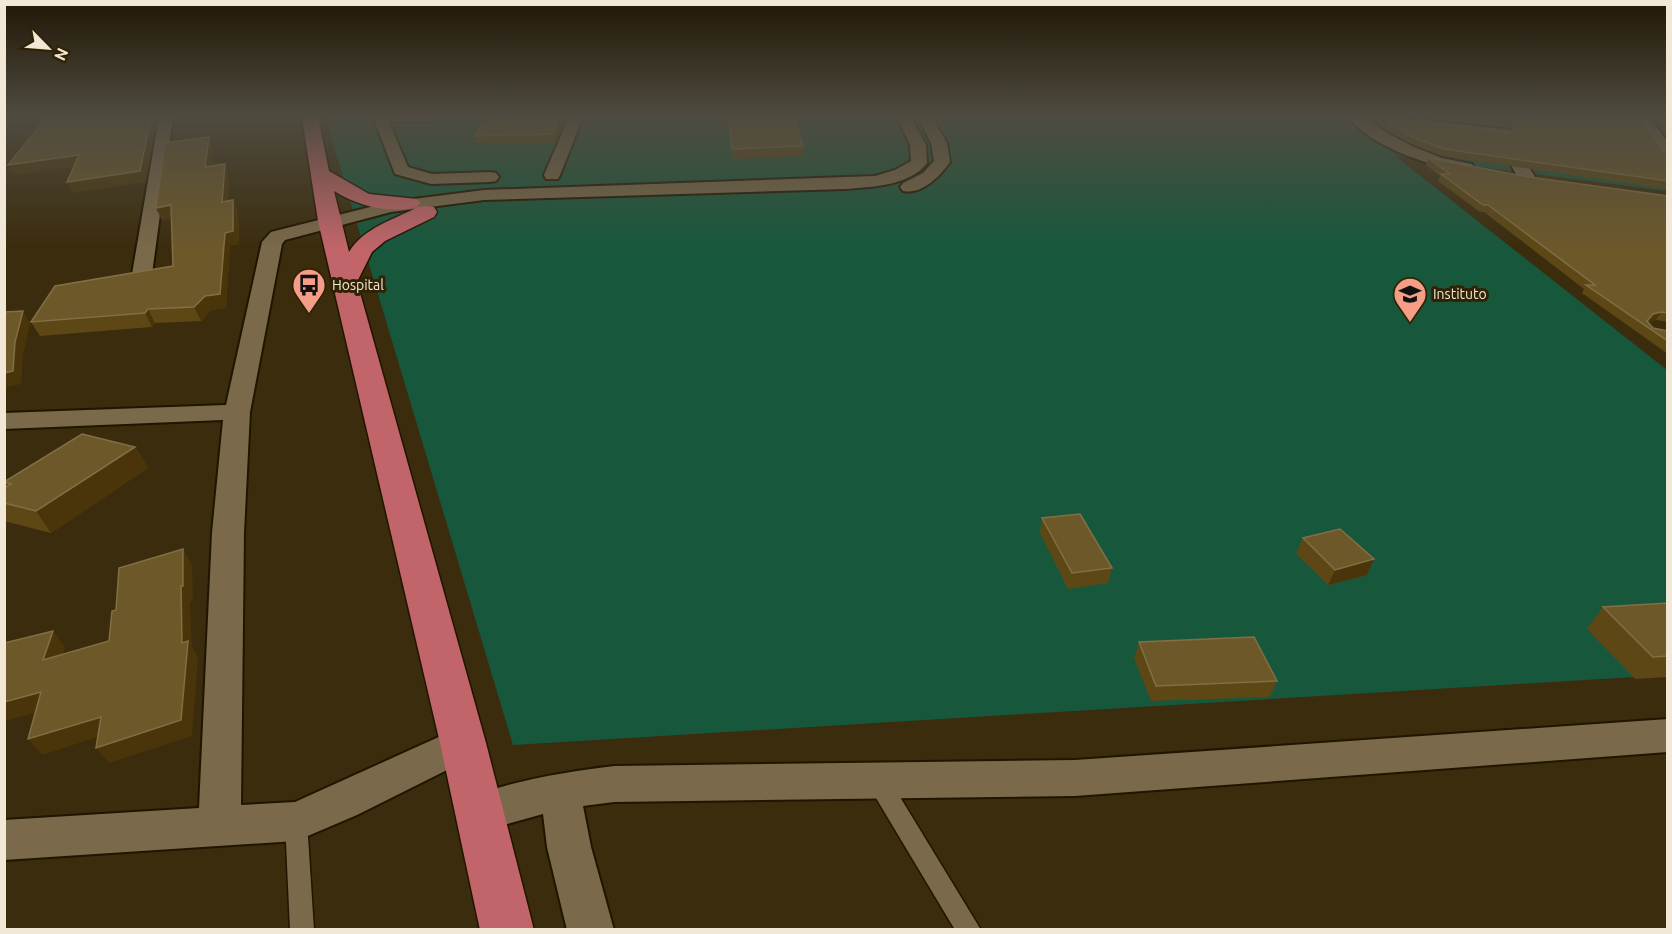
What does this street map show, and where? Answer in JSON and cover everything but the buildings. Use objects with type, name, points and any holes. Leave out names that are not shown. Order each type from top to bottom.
[{"type":"main road","points":[[317,161],[332,231],[463,743],[507,930]]},
{"type":"main road","points":[[320,174],[360,199],[418,208]]},
{"type":"main road","points":[[345,280],[362,249],[418,208]]},
{"type":"street","points":[[142,274],[159,161]]},
{"type":"street","points":[[397,161],[401,170],[430,179],[508,177]]},
{"type":"street","points":[[552,175],[558,161]]},
{"type":"street","points":[[219,825],[228,533],[237,412],[272,242],[278,236],[292,230],[332,231],[388,221],[418,208],[483,195],[884,181],[902,176],[919,164],[919,161]]},
{"type":"street","points":[[418,208],[862,193],[908,188],[929,177],[942,161]]},
{"type":"street","points":[[1436,161],[1482,170]]},
{"type":"street","points":[[1504,174],[1532,178],[1519,161]]},
{"type":"street","points":[[530,176],[576,174]]},
{"type":"street","points":[[4,421],[237,412]]},
{"type":"street","points":[[479,813],[560,791],[638,783],[1076,778],[1668,735]]},
{"type":"street","points":[[4,840],[296,821],[342,802],[463,743]]},
{"type":"street","points":[[560,791],[569,847],[591,930]]},
{"type":"lane","points":[[878,781],[969,930]]},
{"type":"lane","points":[[296,821],[302,930]]},
{"type":"green space","points":[[338,161],[1401,161],[1667,370],[1667,675],[513,745]]},
{"type":"green space","points":[[1431,161],[1667,161],[1667,191]]},
{"type":"place","name":"Hospital","points":[[309,314]]},
{"type":"place","name":"Instituto","points":[[1410,323]]}]
